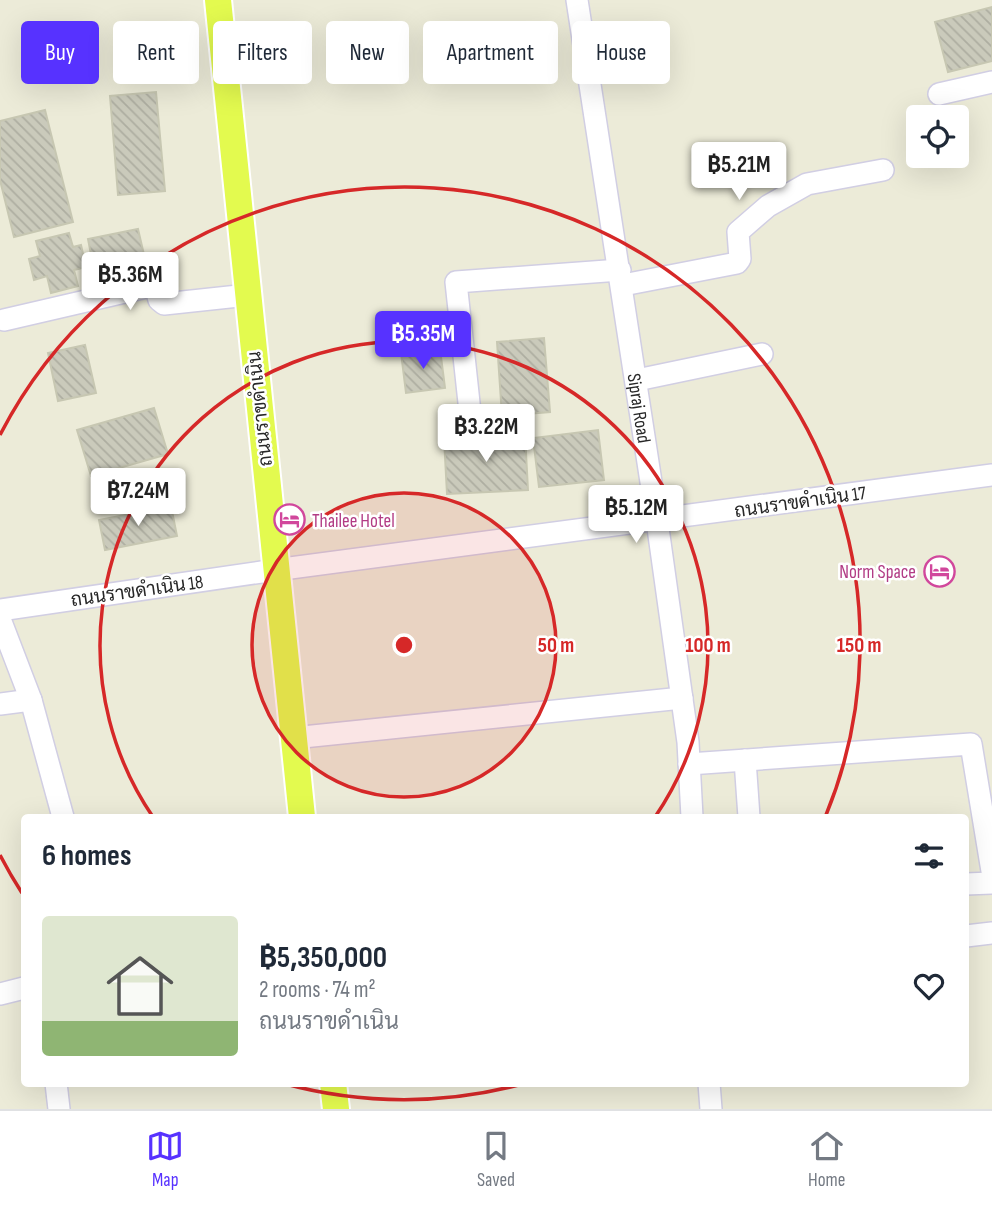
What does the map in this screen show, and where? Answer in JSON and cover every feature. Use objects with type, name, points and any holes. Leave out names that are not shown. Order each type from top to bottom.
[{"type":"main road","name":"ถนนราขดำเนิน","points":[[218,0],[302,814]]},
{"type":"main road","points":[[333,1087],[336,1109]]},
{"type":"street","name":"Sipraj Road","points":[[577,0],[622,277],[682,698],[692,814]]},
{"type":"street","points":[[939,94],[992,82]]},
{"type":"street","points":[[470,412],[456,282],[622,277],[737,262],[740,258],[738,232],[768,206],[807,184],[883,170]]},
{"type":"street","points":[[4,320],[155,285],[159,300],[164,303],[247,295]]},
{"type":"street","points":[[637,380],[762,354]]},
{"type":"street","name":"ถนนราขดำเนิน 17","points":[[275,570],[992,475]]},
{"type":"street","name":"ถนนราขดำเนิน 18","points":[[0,610],[275,570]]},
{"type":"street","points":[[0,618],[31,700],[62,814]]},
{"type":"street","points":[[293,738],[682,698]]},
{"type":"street","points":[[0,704],[31,700]]},
{"type":"street","points":[[689,764],[971,744],[992,871]]},
{"type":"street","points":[[745,760],[749,814]]},
{"type":"street","points":[[969,884],[992,883]]},
{"type":"street","points":[[969,936],[992,933]]},
{"type":"street","points":[[0,994],[21,989]]},
{"type":"street","points":[[56,1087],[59,1109]]},
{"type":"street","points":[[709,1087],[711,1109]]},
{"type":"building","points":[[992,7],[992,61],[948,72],[935,22]]},
{"type":"building","points":[[156,92],[165,191],[118,195],[110,96]]},
{"type":"building","points":[[45,110],[73,222],[14,237],[0,180],[0,121]]},
{"type":"building","points":[[138,229],[145,259],[94,270],[88,239]]},
{"type":"building","points":[[69,233],[73,247],[81,245],[86,267],[74,270],[78,286],[51,293],[47,276],[34,280],[29,259],[40,256],[36,241]]},
{"type":"building","points":[[442,313],[444,340],[416,342],[415,314]]},
{"type":"building","points":[[544,338],[550,412],[502,416],[497,342]]},
{"type":"building","points":[[85,345],[96,393],[58,401],[48,353]]},
{"type":"building","points":[[440,349],[445,388],[406,393],[401,353]]},
{"type":"building","points":[[154,408],[168,454],[91,476],[77,430]]},
{"type":"building","points":[[598,430],[604,480],[539,487],[533,438]]},
{"type":"building","points":[[525,434],[528,490],[447,494],[444,438]]},
{"type":"building","points":[[171,506],[177,536],[105,550],[99,520]]},
{"type":"place","name":"Thailee Hotel","points":[[289,520]]},
{"type":"place","name":"Norm Space","points":[[939,571]]}]
